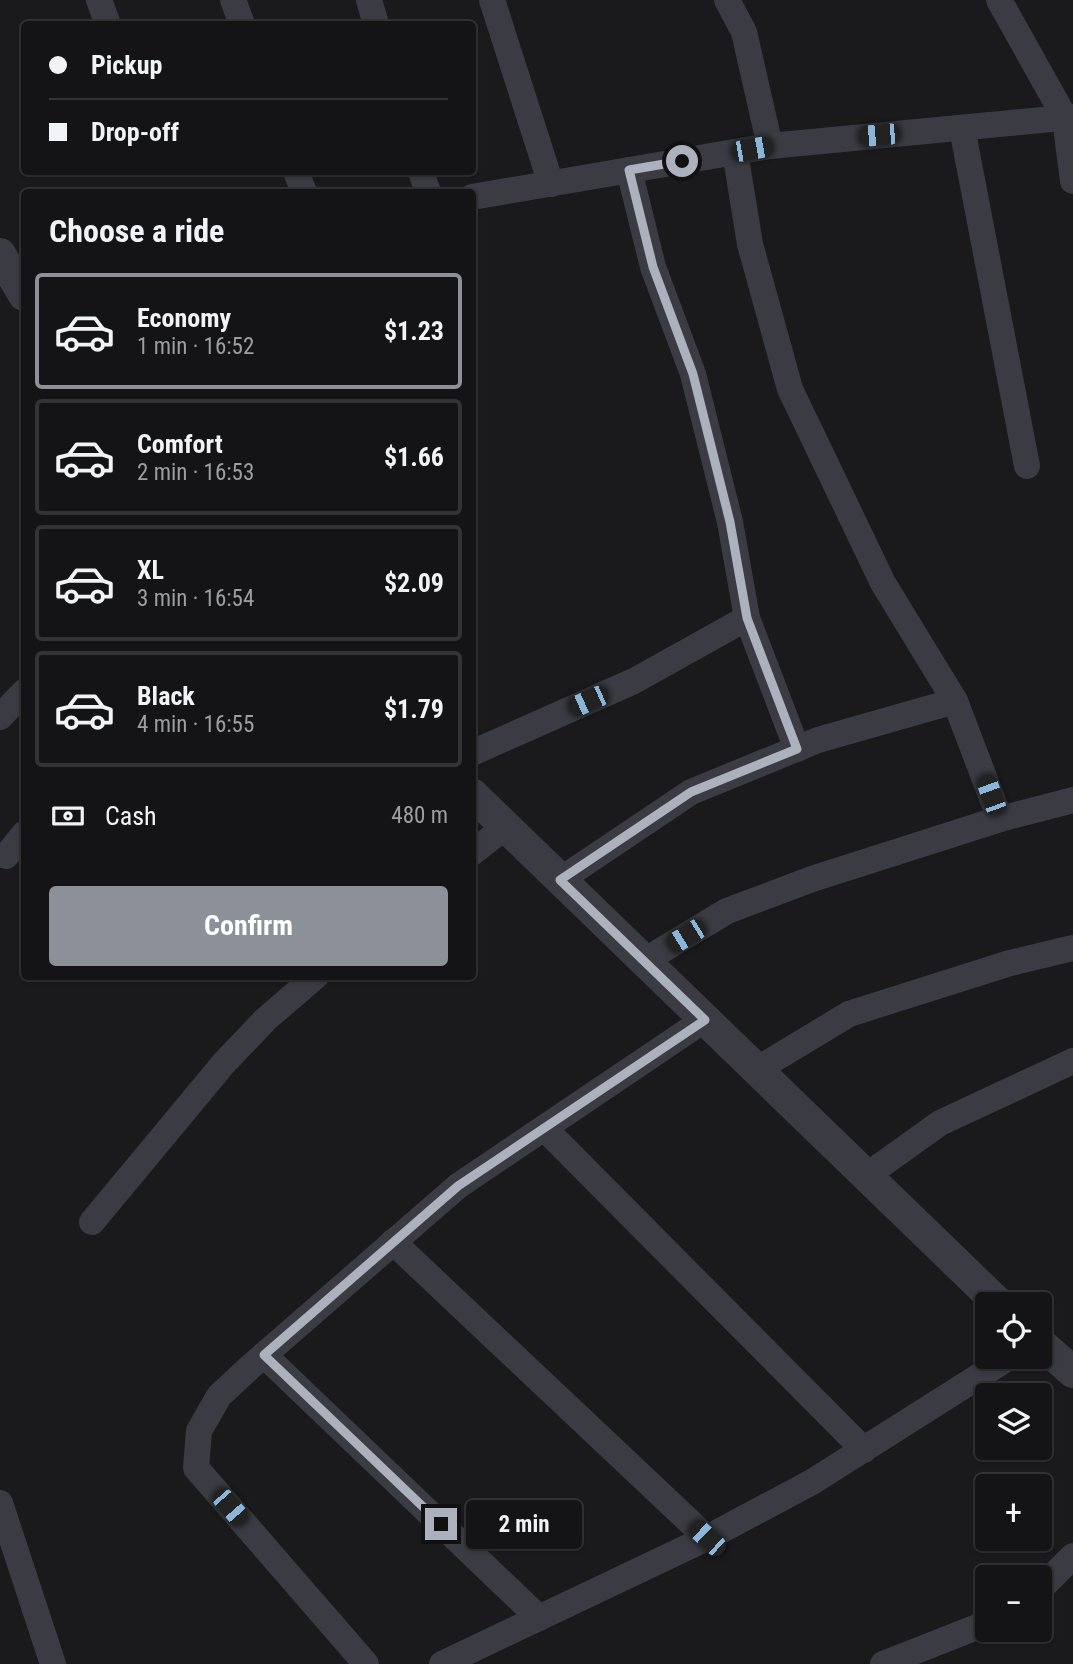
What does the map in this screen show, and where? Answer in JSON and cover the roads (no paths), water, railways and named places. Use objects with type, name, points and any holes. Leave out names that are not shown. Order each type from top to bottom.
[{"type":"street","points":[[233,0],[242,21]]},
{"type":"street","points":[[369,0],[375,21]]},
{"type":"street","points":[[492,0],[551,184]]},
{"type":"street","points":[[727,0],[744,32],[770,146]]},
{"type":"street","points":[[999,0],[1069,118],[1073,181]]},
{"type":"street","points":[[476,196],[770,146],[1069,118]]},
{"type":"street","points":[[962,128],[1027,466]]},
{"type":"street","points":[[735,152],[750,244],[790,389],[883,583],[955,701],[1000,819]]},
{"type":"street","points":[[629,170],[653,267],[693,374],[730,522],[747,618],[797,749]]},
{"type":"street","points":[[476,751],[634,681],[747,618]]},
{"type":"street","points":[[0,718],[21,695]]},
{"type":"street","points":[[560,880],[691,792],[818,740],[955,701]]},
{"type":"street","points":[[476,798],[987,1292]]},
{"type":"street","points":[[644,961],[727,911],[812,879],[1000,819],[1073,800]]},
{"type":"street","points":[[476,850],[505,827]]},
{"type":"street","points":[[6,856],[21,838]]},
{"type":"street","points":[[756,1070],[849,1014],[1010,963],[1073,948]]},
{"type":"street","points":[[92,1222],[224,1063],[266,1019],[311,980]]},
{"type":"street","points":[[366,1664],[196,1468],[198,1431],[219,1396],[458,1186],[705,1020]]},
{"type":"street","points":[[866,1176],[940,1123],[1073,1060]]},
{"type":"street","points":[[544,1128],[864,1450]]},
{"type":"street","points":[[393,1242],[707,1538]]},
{"type":"street","points":[[1052,1354],[1073,1372]]},
{"type":"street","points":[[264,1355],[539,1618]]},
{"type":"street","points":[[442,1664],[707,1538],[812,1482],[991,1369]]},
{"type":"street","points":[[0,1503],[53,1664]]},
{"type":"street","points":[[1052,1577],[1073,1556]]},
{"type":"street","points":[[883,1664],[975,1628]]}]
